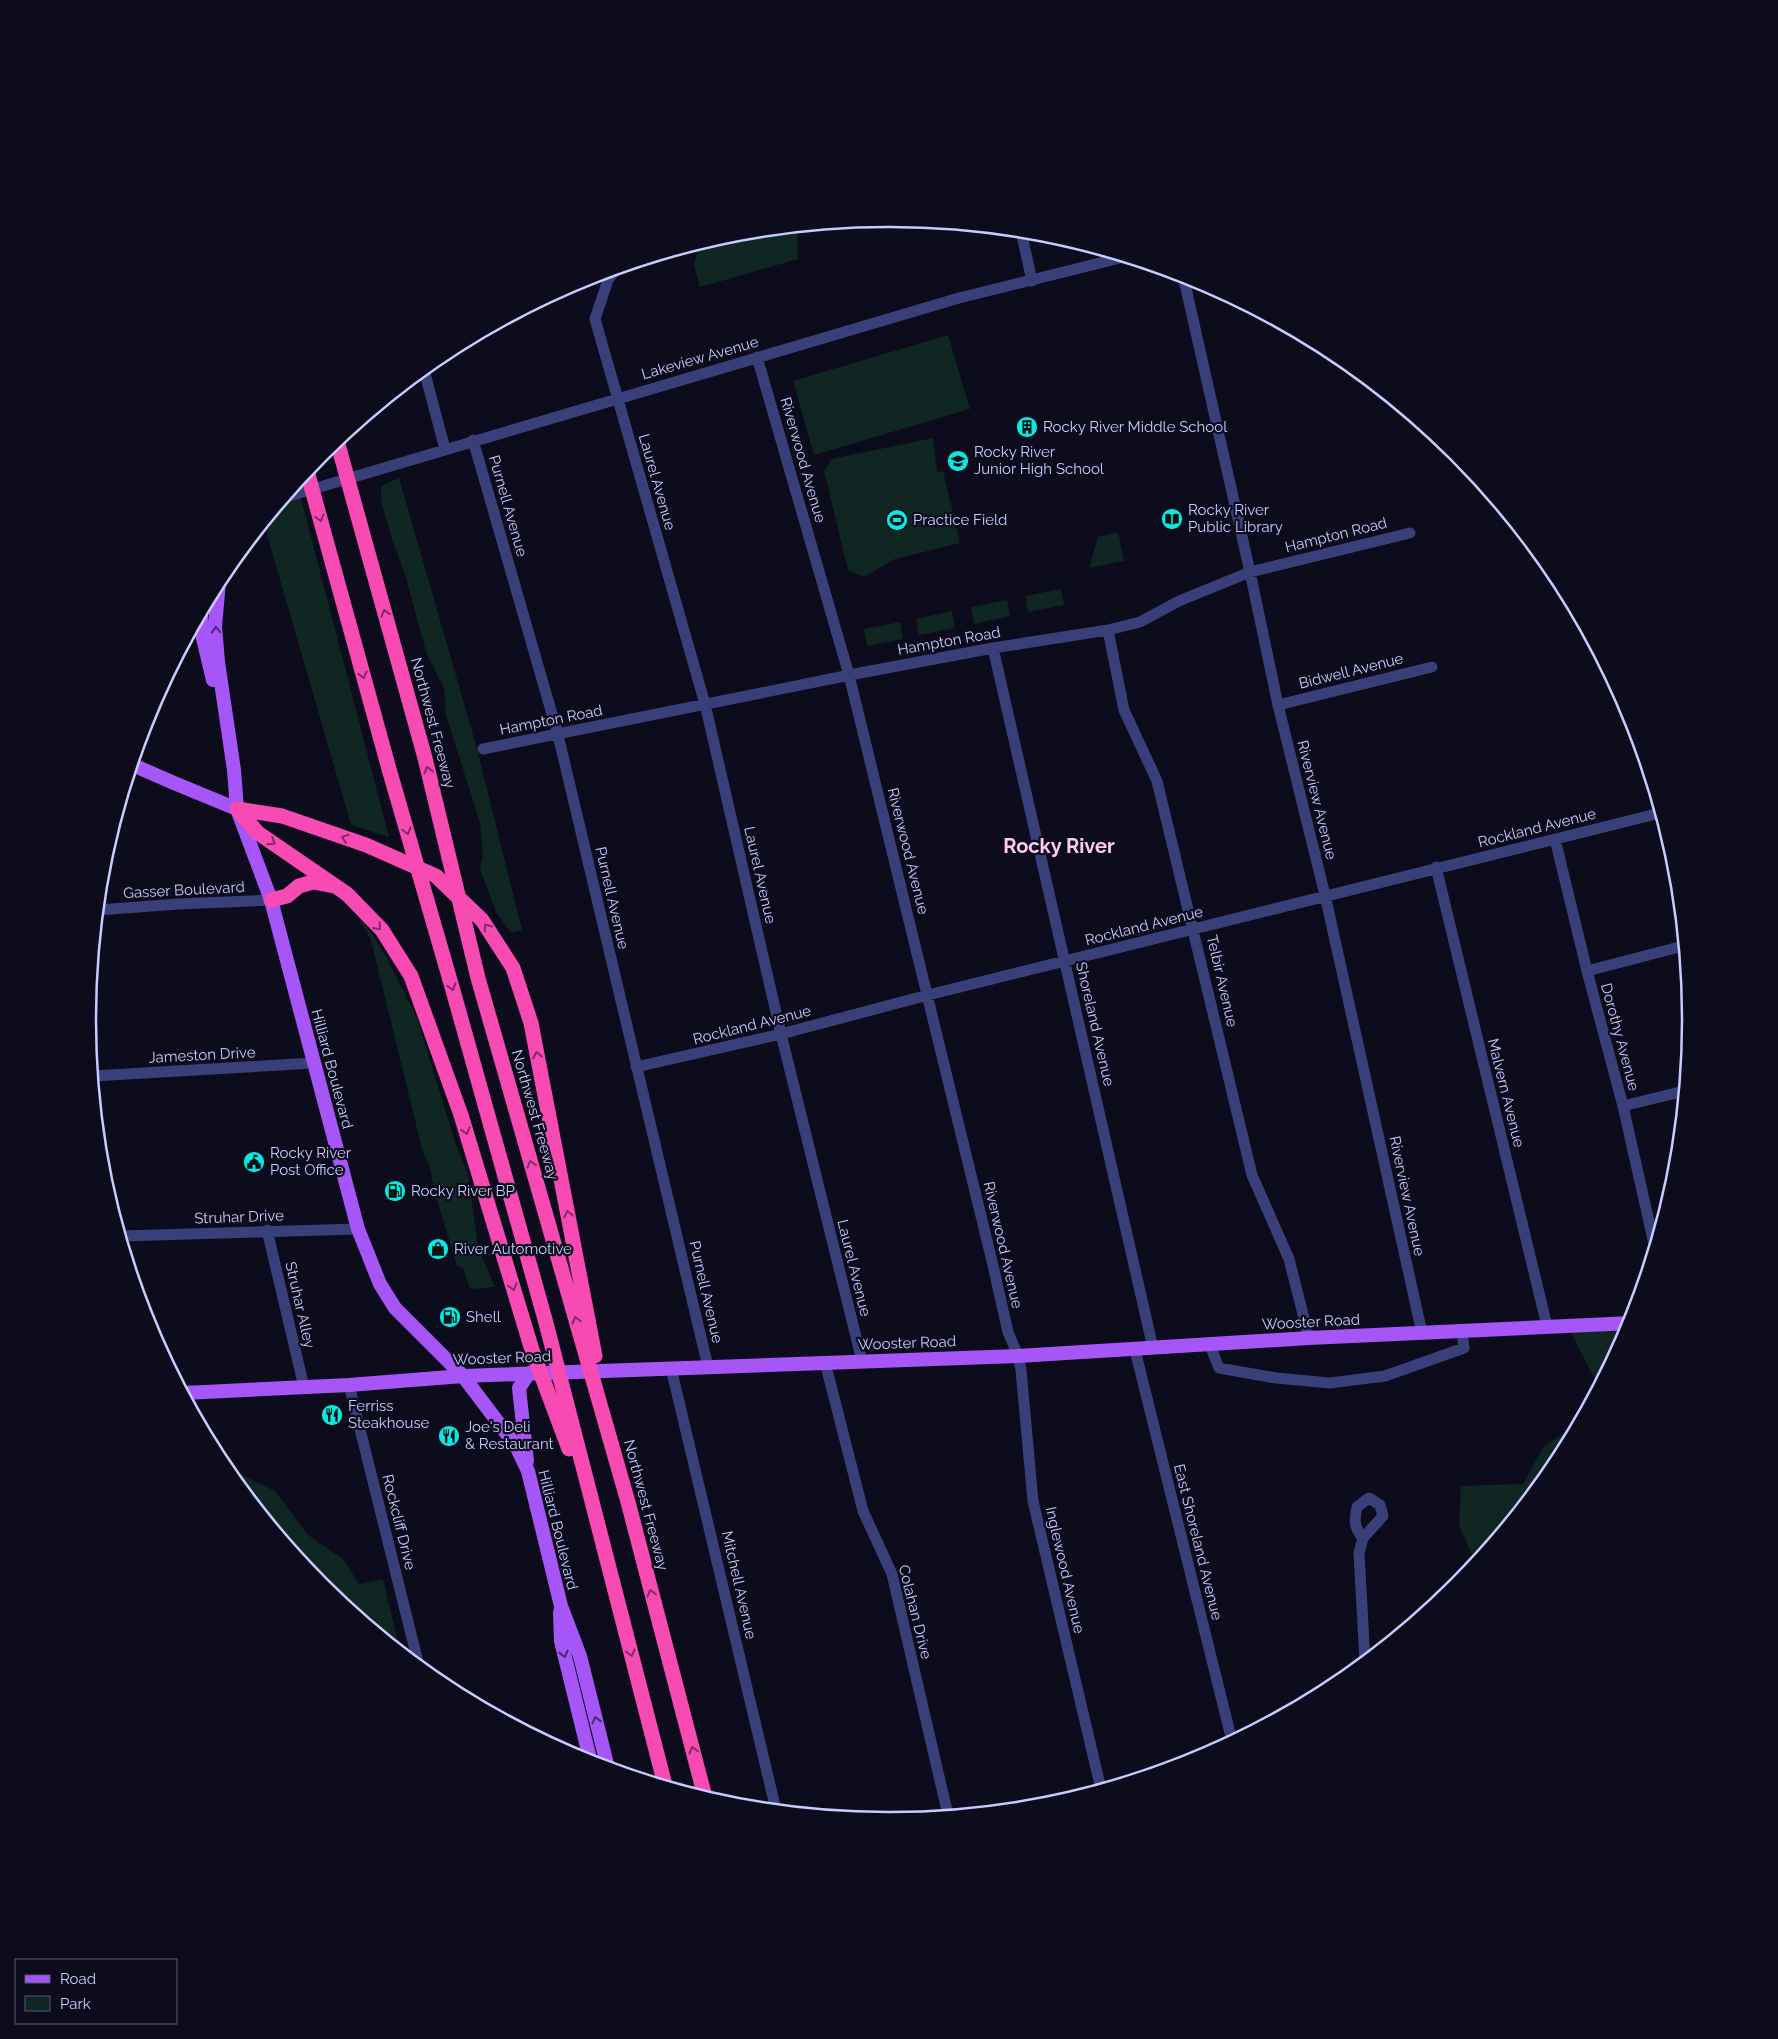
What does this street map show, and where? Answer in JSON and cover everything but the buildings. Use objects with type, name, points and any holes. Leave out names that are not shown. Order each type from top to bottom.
[{"type":"highway","name":"Northwest Freeway","points":[[339,449],[425,758],[478,978],[613,1451],[703,1790]]},
{"type":"highway","points":[[309,479],[388,770],[452,987],[546,1323],[663,1779]]},
{"type":"highway","points":[[238,809],[282,816],[366,844],[436,876],[482,920],[514,968],[531,1023],[613,1451]]},
{"type":"highway","points":[[238,809],[258,833],[345,891],[382,930],[411,976],[461,1115],[532,1350],[596,1521]]},
{"type":"highway","points":[[271,900],[287,896],[299,886],[313,882],[333,886],[345,891]]},
{"type":"main road","points":[[217,599],[215,626],[222,696]]},
{"type":"main road","points":[[201,624],[206,656],[212,676],[222,696]]},
{"type":"main road","name":"Hilliard Boulevard","points":[[222,696],[234,770],[238,809],[271,900],[358,1229],[380,1284],[395,1308],[463,1376],[516,1446],[528,1471],[561,1606],[580,1656],[606,1759]]},
{"type":"main road","points":[[137,767],[238,809]]},
{"type":"main road","name":"Wooster Road","points":[[190,1393],[349,1385],[463,1376],[522,1378],[630,1369],[1018,1356],[1308,1338],[1621,1323]]},
{"type":"main road","points":[[522,1378],[528,1471]]},
{"type":"main road","name":"Hilliard Boulevard","points":[[561,1606],[559,1618],[561,1641],[589,1753]]},
{"type":"street","points":[[1023,239],[1032,281]]},
{"type":"street","name":"Lakeview Avenue","points":[[296,494],[473,440],[959,298],[1113,260]]},
{"type":"street","name":"Laurel Avenue","points":[[603,281],[595,319],[705,704],[781,1034],[862,1361]]},
{"type":"street","name":"Riverview Avenue","points":[[1185,284],[1278,704],[1326,895],[1422,1333]]},
{"type":"street","name":"Riverwood Avenue","points":[[757,357],[850,675],[1008,1332],[1018,1356]]},
{"type":"street","points":[[426,377],[445,449]]},
{"type":"street","name":"Purnell Avenue","points":[[473,440],[558,735],[708,1367]]},
{"type":"street","name":"Hampton Road","points":[[483,749],[850,675],[993,648],[1108,630],[1140,622],[1179,601],[1250,572],[1410,533]]},
{"type":"street","name":"Telbir Avenue","points":[[1108,630],[1124,710],[1157,781],[1252,1175],[1289,1259],[1308,1338]]},
{"type":"street","name":"Shoreland Avenue","points":[[993,648],[1154,1348]]},
{"type":"street","name":"Bidwell Avenue","points":[[1278,704],[1432,667]]},
{"type":"street","name":"Rockland Avenue","points":[[636,1067],[781,1034],[1436,867],[1655,814]]},
{"type":"street","name":"Dorothy Avenue","points":[[1555,839],[1587,971],[1623,1106],[1652,1235]]},
{"type":"street","name":"Malvern Avenue","points":[[1436,867],[1547,1326]]},
{"type":"street","name":"Gasser Boulevard","points":[[104,910],[271,900]]},
{"type":"street","points":[[1587,971],[1678,947]]},
{"type":"street","name":"Jameston Drive","points":[[98,1076],[313,1063]]},
{"type":"street","points":[[1623,1106],[1678,1092]]},
{"type":"street","name":"Struhar Drive","points":[[126,1236],[266,1230],[358,1229]]},
{"type":"street","name":"Struhar Alley","points":[[266,1230],[304,1387]]},
{"type":"street","points":[[1210,1344],[1218,1368],[1276,1378],[1330,1384],[1384,1376],[1464,1348],[1462,1331]]},
{"type":"street","name":"East Shoreland Avenue","points":[[1135,1350],[1230,1734]]},
{"type":"street","name":"Inglewood Avenue","points":[[1018,1356],[1024,1379],[1033,1501],[1100,1783]]},
{"type":"street","name":"Colahan Drive","points":[[825,1362],[863,1511],[892,1574],[947,1810]]},
{"type":"street","name":"Mitchell Avenue","points":[[671,1368],[774,1803]]},
{"type":"street","name":"Rockcliff Drive","points":[[349,1385],[416,1655]]},
{"type":"street","points":[[1363,1538],[1359,1553],[1365,1653]]},
{"type":"green space","points":[[797,233],[798,259],[700,287],[694,265],[697,251],[734,242]]},
{"type":"green space","points":[[948,335],[970,409],[814,455],[793,381]]},
{"type":"green space","name":"Practice Field","points":[[933,438],[937,472],[943,471],[960,543],[895,559],[864,577],[848,570],[824,471],[832,459]]},
{"type":"green space","points":[[399,478],[476,745],[522,930],[511,933],[496,912],[480,869],[483,855],[480,823],[446,715],[444,688],[427,655],[404,571],[381,501],[381,486]]},
{"type":"green space","points":[[299,491],[389,837],[351,825],[266,530]]},
{"type":"green space","points":[[1118,532],[1124,561],[1089,568],[1098,537]]},
{"type":"green space","points":[[1061,589],[1064,605],[1028,612],[1025,596]]},
{"type":"green space","points":[[1007,600],[1010,616],[974,624],[971,607]]},
{"type":"green space","points":[[952,611],[955,628],[919,635],[916,619]]},
{"type":"green space","points":[[900,622],[903,639],[867,646],[864,629]]},
{"type":"green space","points":[[357,916],[367,926],[387,958],[417,1018],[455,1142],[468,1174],[478,1248],[495,1287],[470,1289],[463,1268],[457,1266],[435,1193],[429,1164],[423,1153],[371,940]]},
{"type":"green space","points":[[1619,1328],[1595,1380],[1570,1331]]},
{"type":"green space","points":[[1566,1432],[1518,1502],[1472,1556],[1459,1525],[1461,1486],[1523,1484],[1544,1446]]},
{"type":"green space","points":[[240,1474],[275,1491],[308,1535],[343,1559],[359,1584],[383,1579],[398,1642],[366,1616],[328,1580],[293,1542]]},
{"type":"place","name":"Rocky River Middle School","points":[[1027,427]]},
{"type":"place","name":"Rocky River Junior High School","points":[[958,461]]},
{"type":"place","name":"Rocky River Public Library","points":[[1172,519]]},
{"type":"place","name":"Practice Field","points":[[897,520]]},
{"type":"place","name":"Rocky River Post Office","points":[[254,1162]]},
{"type":"place","name":"Rocky River BP","points":[[395,1191]]},
{"type":"place","name":"River Automotive","points":[[438,1249]]},
{"type":"place","name":"Shell","points":[[450,1317]]},
{"type":"place","name":"Ferriss Steakhouse","points":[[332,1415]]},
{"type":"place","name":"Joe's Deli & Restaurant","points":[[449,1436]]},
{"type":"district","name":"Rocky River","points":[[1059,846]]}]
